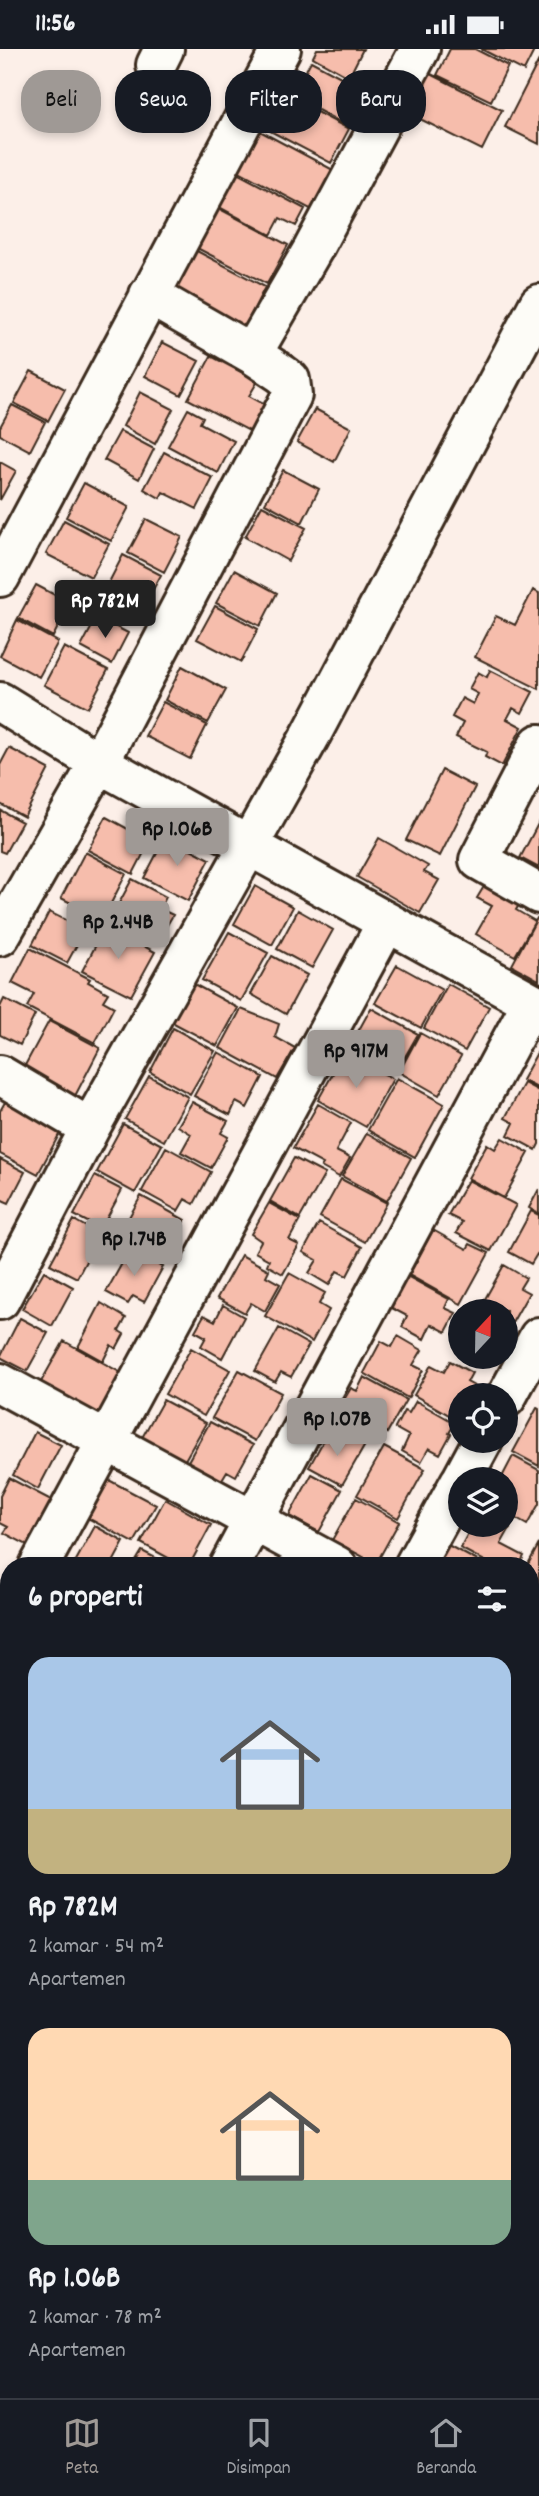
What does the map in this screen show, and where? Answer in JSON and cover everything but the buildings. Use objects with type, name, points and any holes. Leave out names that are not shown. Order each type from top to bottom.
[{"type":"street","points":[[0,577],[281,49]]},
{"type":"street","points":[[252,354],[313,249],[420,49]]},
{"type":"street","points":[[0,936],[99,763],[292,395],[290,380],[252,354],[149,295]]},
{"type":"street","points":[[0,1300],[90,1128],[312,733],[539,304]]},
{"type":"street","points":[[0,702],[99,763],[535,1004],[234,1557]]},
{"type":"street","points":[[539,744],[479,860],[539,894]]},
{"type":"street","points":[[43,1557],[387,922]]},
{"type":"street","points":[[0,1075],[90,1128]]},
{"type":"street","points":[[514,1383],[539,1337]]},
{"type":"street","points":[[0,1384],[320,1557]]},
{"type":"street","points":[[419,1557],[448,1504]]}]
